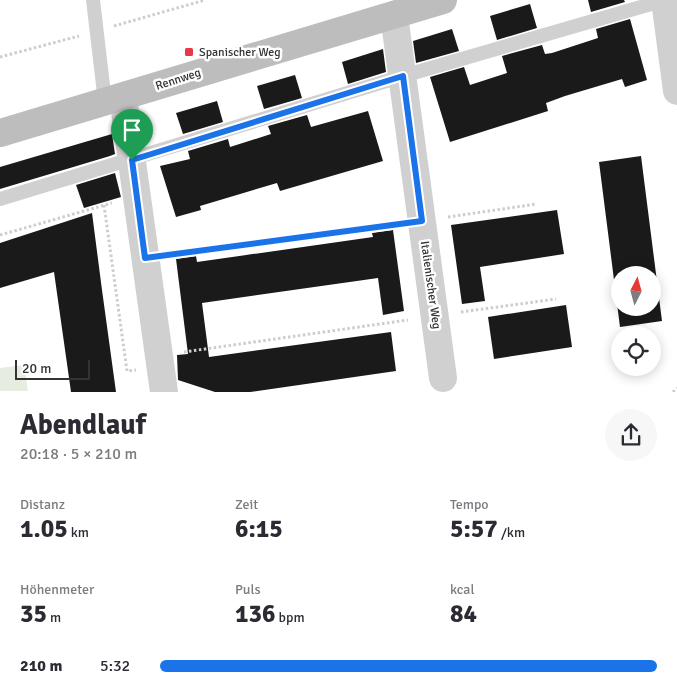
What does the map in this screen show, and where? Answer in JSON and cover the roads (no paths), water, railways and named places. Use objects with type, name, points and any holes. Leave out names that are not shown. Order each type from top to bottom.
[{"type":"street","name":"Rennweg","points":[[0,133],[443,0]]},
{"type":"street","points":[[665,0],[677,91]]},
{"type":"street","name":"Italienischer Weg","points":[[394,15],[443,378]]},
{"type":"street","points":[[114,99],[132,160],[161,371]]},
{"type":"lane","points":[[93,0],[114,99]]},
{"type":"lane","points":[[0,199],[403,76],[665,0]]},
{"type":"place","name":"Spanischer Weg","points":[[189,52]]}]
